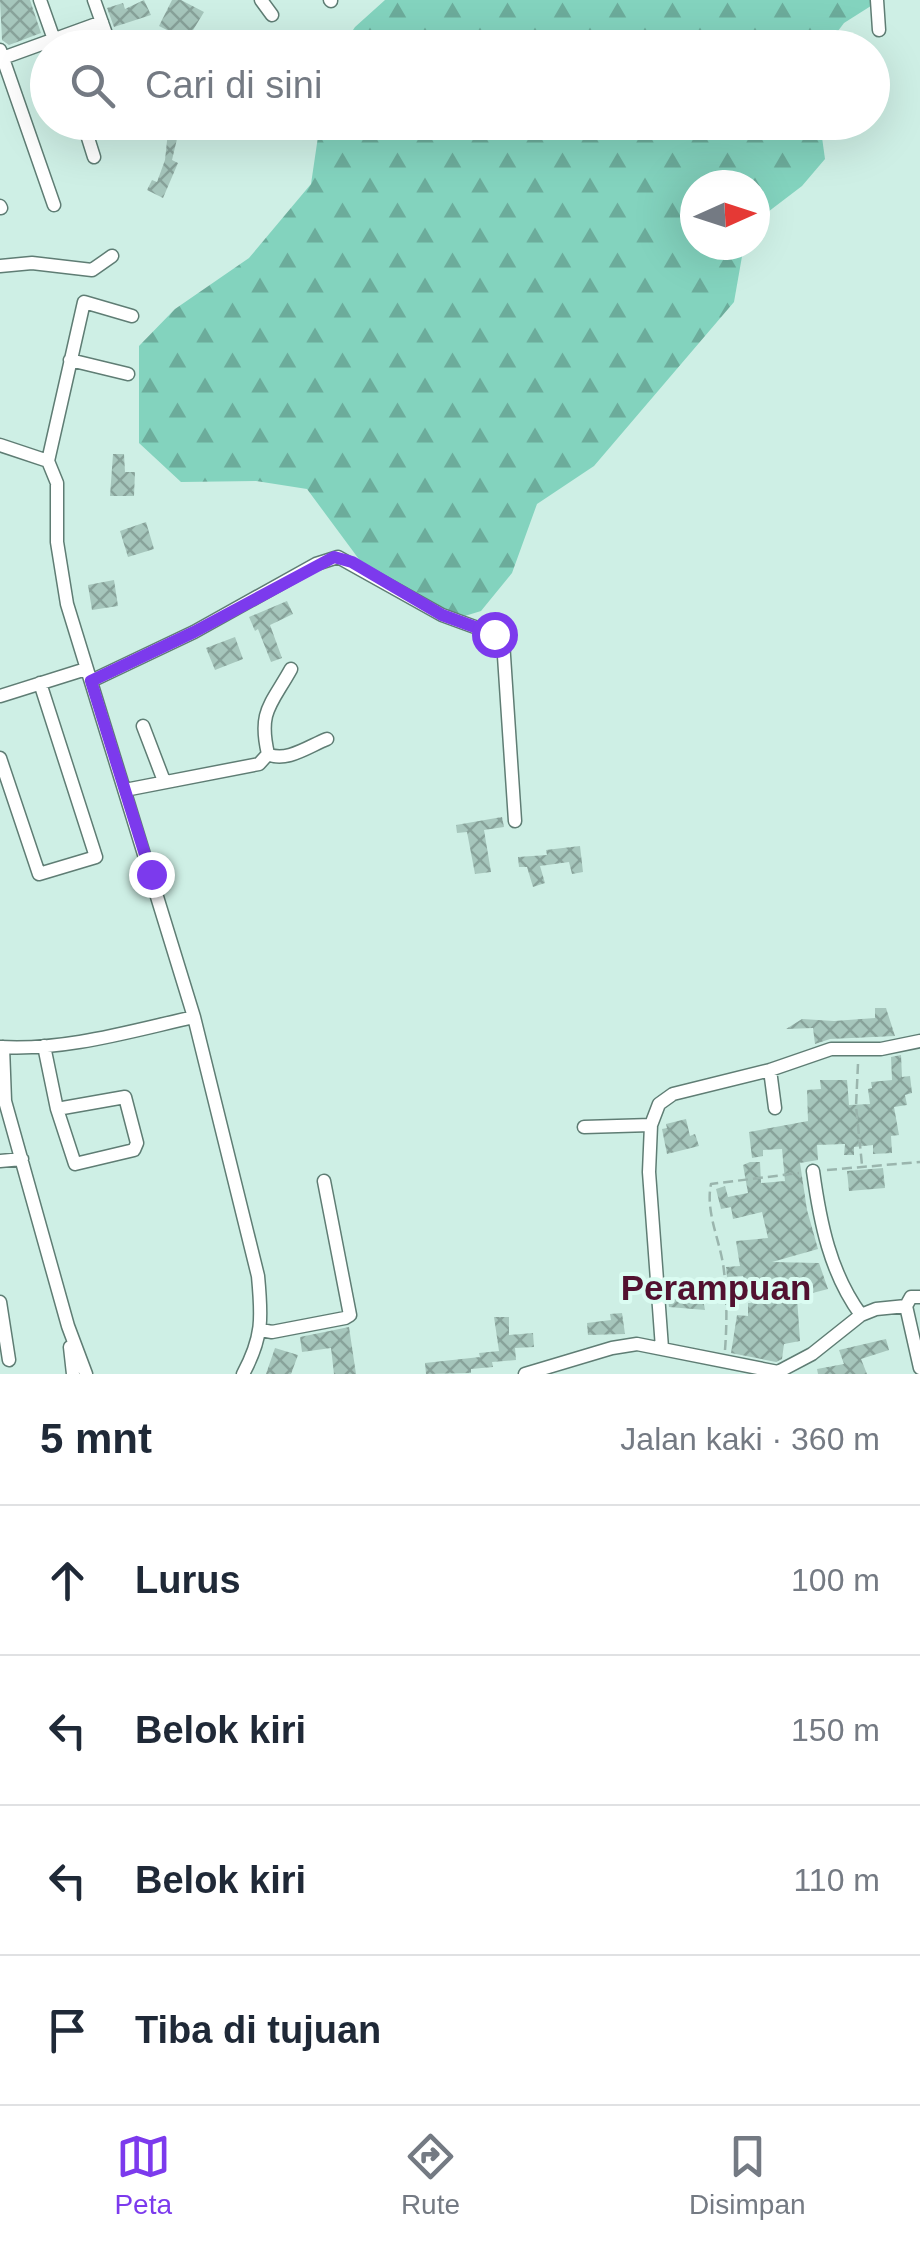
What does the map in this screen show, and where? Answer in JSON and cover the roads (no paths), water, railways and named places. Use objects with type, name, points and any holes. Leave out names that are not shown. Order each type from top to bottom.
[{"type":"street","points":[[40,0],[51,30]]},
{"type":"street","points":[[94,0],[104,30]]},
{"type":"street","points":[[260,0],[272,15]]},
{"type":"street","points":[[877,0],[878,30]]},
{"type":"street","points":[[84,30],[102,22]]},
{"type":"street","points":[[30,49],[1,56],[30,137]]},
{"type":"street","points":[[31,140],[54,204]]},
{"type":"street","points":[[89,140],[94,157]]},
{"type":"street","points":[[0,266],[32,263],[92,270],[112,256]]},
{"type":"street","points":[[132,316],[84,302],[48,461],[57,482],[62,582],[194,1017],[258,1276],[261,1330],[257,1348],[243,1374]]},
{"type":"street","points":[[70,360],[128,374]]},
{"type":"street","points":[[0,446],[48,461]]},
{"type":"street","points":[[0,696],[40,683],[88,675],[194,632],[316,564],[338,557],[442,615],[502,640],[515,820]]},
{"type":"street","points":[[268,754],[262,728],[264,718],[291,669]]},
{"type":"street","points":[[0,758],[39,874],[96,857],[40,683]]},
{"type":"street","points":[[143,726],[164,781]]},
{"type":"street","points":[[268,754],[286,756],[327,739]]},
{"type":"street","points":[[125,790],[252,767],[268,754]]},
{"type":"street","points":[[86,1374],[68,1326],[2,1101],[2,1047],[44,1046],[194,1017]]},
{"type":"street","points":[[662,1348],[650,1172],[651,1125],[656,1108],[666,1097],[770,1070],[831,1049],[881,1049],[920,1041]]},
{"type":"street","points":[[44,1046],[56,1109],[75,1164],[134,1150],[137,1143],[125,1097],[56,1109]]},
{"type":"street","points":[[770,1070],[775,1108]]},
{"type":"street","points":[[584,1126],[651,1125]]},
{"type":"street","points":[[0,1161],[22,1159]]},
{"type":"street","points":[[813,1171],[829,1249],[841,1284],[861,1316]]},
{"type":"street","points":[[261,1330],[272,1332],[350,1315],[324,1181]]},
{"type":"street","points":[[920,1297],[911,1297],[906,1306],[920,1368]]},
{"type":"street","points":[[0,1302],[9,1360]]},
{"type":"street","points":[[525,1374],[637,1344],[766,1370],[785,1370],[861,1316],[876,1309],[906,1306]]},
{"type":"street","points":[[68,1326],[73,1374]]},
{"type":"district","name":"Perampuan","points":[[716,1288]]}]
